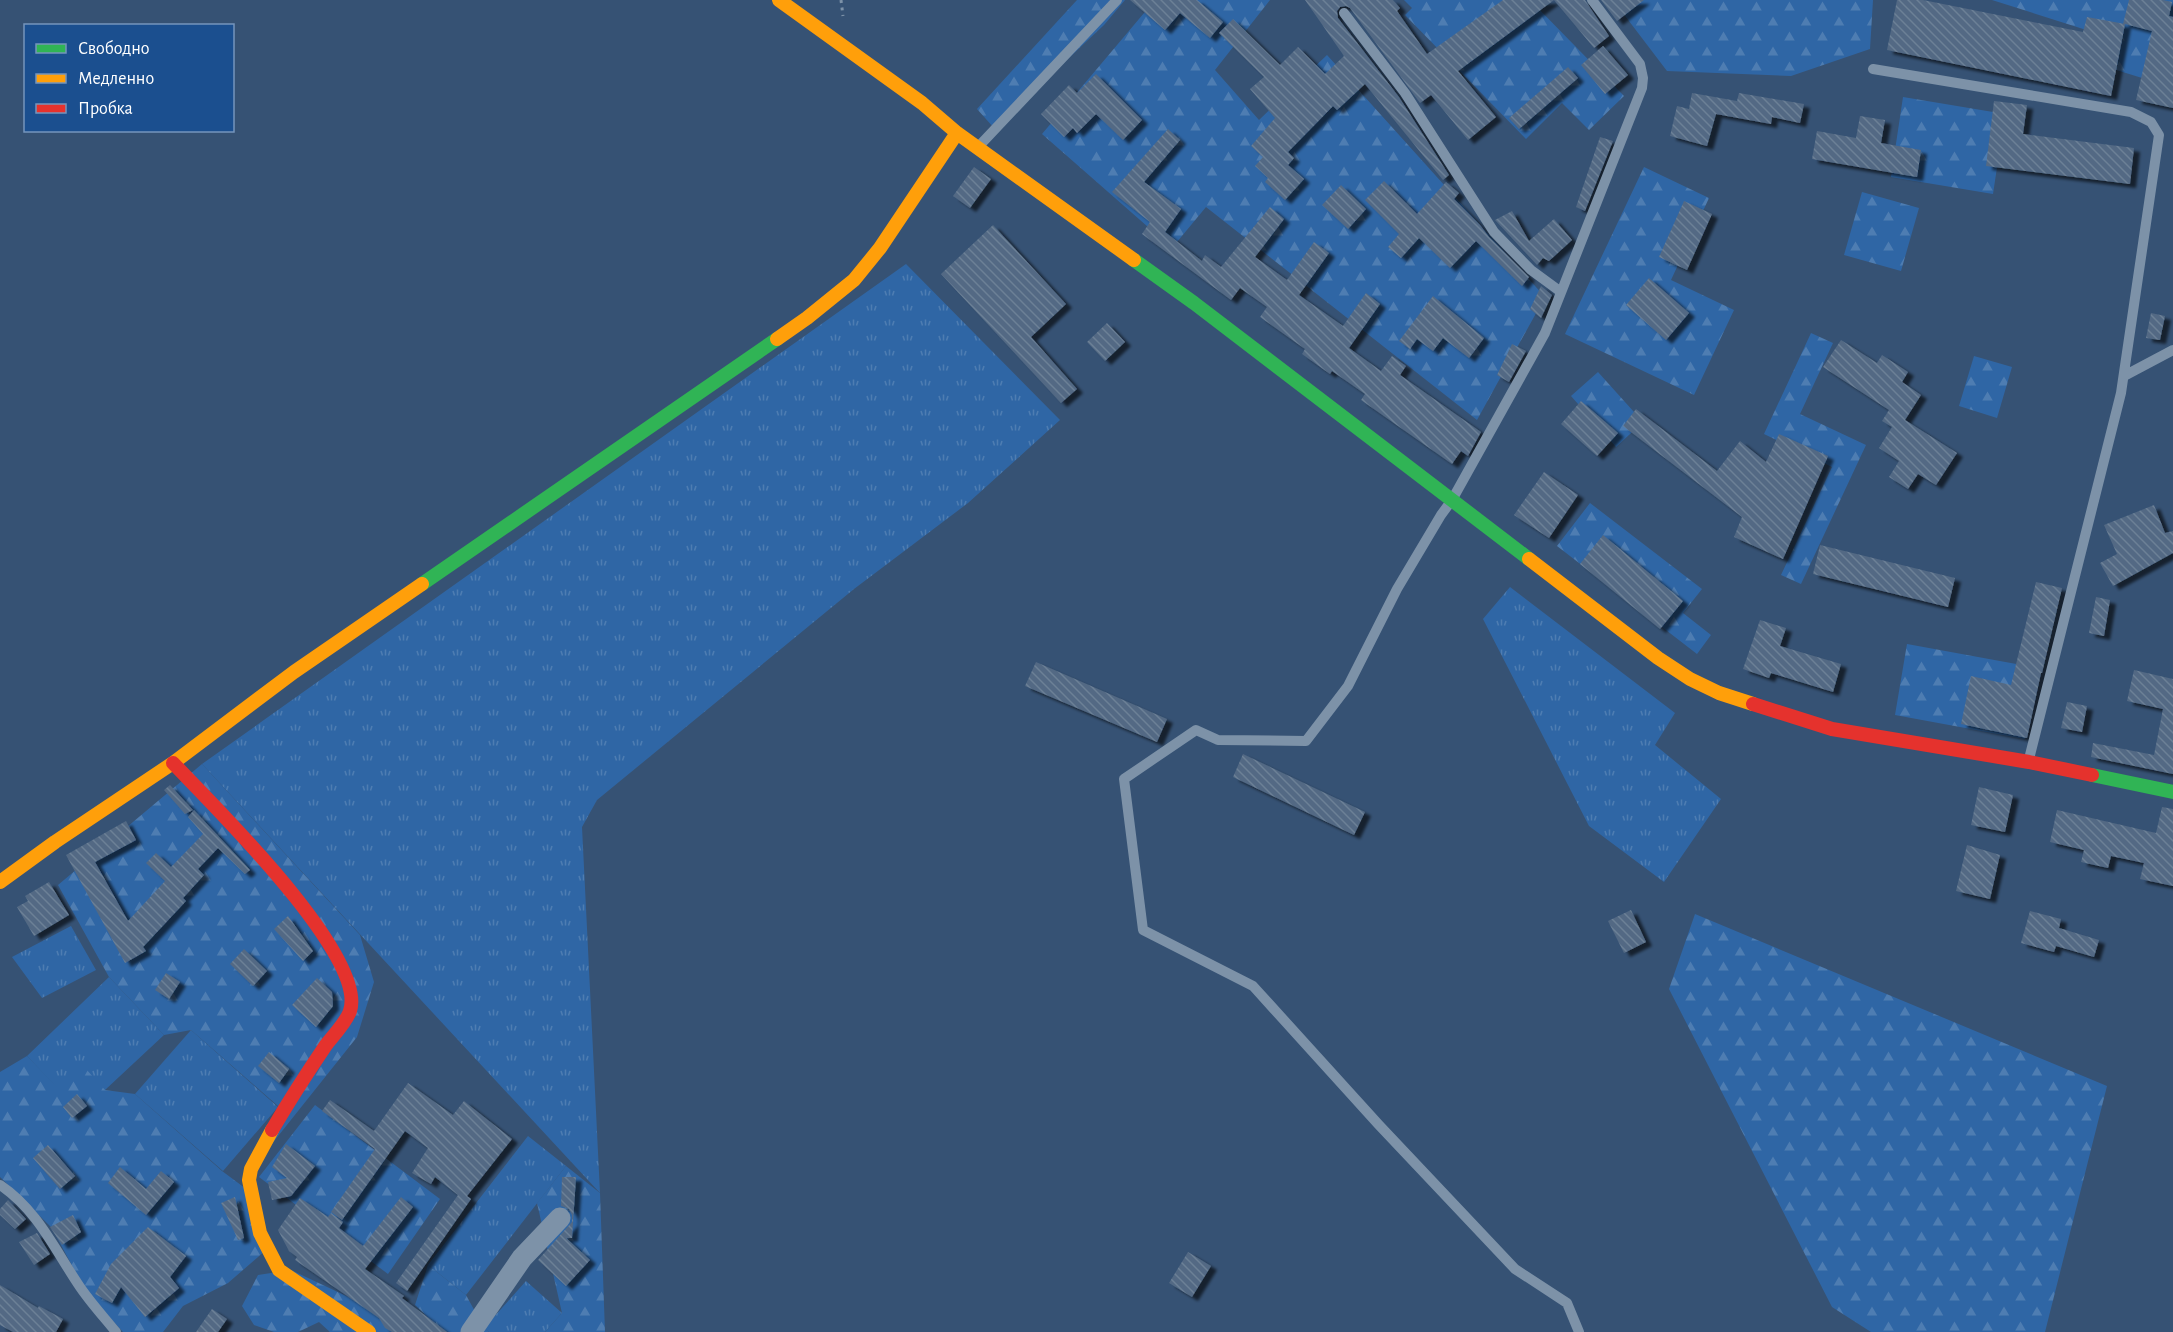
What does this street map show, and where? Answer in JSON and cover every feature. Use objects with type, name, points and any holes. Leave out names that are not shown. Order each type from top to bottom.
[{"type":"street","points":[[779,0],[922,103],[957,133],[1194,303],[1658,658],[1690,679],[1719,693],[1832,729],[2029,762],[2173,792]]},
{"type":"street","points":[[0,882],[172,763],[294,672],[822,306],[854,280],[880,248],[957,133]]},
{"type":"street","points":[[172,763],[280,878],[325,936],[346,978],[350,993],[350,1011],[292,1095],[251,1168],[249,1180],[260,1233],[279,1270],[369,1332]]},
{"type":"street","points":[[471,1332],[522,1258],[560,1218]]},
{"type":"lane","points":[[978,148],[1117,0]]},
{"type":"lane","points":[[1579,1332],[1567,1303],[1515,1269],[1253,986],[1143,930],[1124,779],[1196,730],[1218,740],[1306,741],[1348,686],[1397,589],[1452,500],[1545,333],[1642,88],[1643,78],[1640,64],[1592,0]]},
{"type":"lane","points":[[1344,13],[1405,93],[1494,232],[1531,270],[1561,292]]},
{"type":"lane","points":[[1873,69],[2131,112],[2151,122],[2158,135],[2124,376],[2029,762]]},
{"type":"lane","points":[[2124,376],[2173,350]]},
{"type":"lane","points":[[0,1185],[39,1221],[79,1285],[116,1332]]},
{"type":"green space","points":[[1077,0],[1125,0],[1104,25],[994,128],[977,109]]},
{"type":"green space","points":[[1155,0],[1270,0],[1215,70],[1259,120],[1327,55],[1545,297],[1477,420],[1206,207],[1172,248],[1042,134]]},
{"type":"green space","points":[[1404,0],[1530,0],[1624,96],[1589,130],[1562,103],[1526,139],[1405,15],[1412,8]]},
{"type":"green space","points":[[1613,0],[1873,0],[1870,49],[1791,76],[1667,71]]},
{"type":"green space","points":[[1992,0],[2173,0],[2173,69],[2168,86],[2113,69],[2121,41]]},
{"type":"green space","points":[[1903,97],[2005,114],[1993,194],[1891,177]]},
{"type":"green space","points":[[1644,167],[1709,198],[1671,280],[1734,310],[1694,395],[1565,334]]},
{"type":"green space","points":[[1862,192],[1919,208],[1901,271],[1844,255]]},
{"type":"green space","points":[[906,264],[1060,420],[968,503],[854,589],[597,800],[582,827],[600,1193],[202,764]]},
{"type":"green space","points":[[1811,333],[1833,343],[1800,414],[1866,445],[1801,584],[1781,575],[1832,467],[1764,434]]},
{"type":"green space","points":[[1974,356],[2012,367],[1997,418],[1959,406]]},
{"type":"green space","points":[[1598,372],[1643,422],[1616,447],[1571,396]]},
{"type":"green space","points":[[1590,503],[1702,589],[1683,613],[1711,635],[1697,654],[1557,546]]},
{"type":"green space","points":[[1510,587],[1675,713],[1655,745],[1721,799],[1664,882],[1589,826],[1483,619]]},
{"type":"green space","points":[[1907,644],[2038,668],[2025,739],[1895,715]]},
{"type":"green space","points":[[202,764],[360,935],[374,982],[357,1037],[263,1155],[278,1106],[191,1030],[164,1035],[109,977],[58,885]]},
{"type":"green space","points":[[1695,914],[2107,1086],[2045,1332],[1871,1332],[1832,1307],[1669,989]]},
{"type":"green space","points":[[71,926],[96,970],[42,998],[12,957]]},
{"type":"green space","points":[[109,977],[164,1035],[105,1090],[61,1092],[27,1056]]},
{"type":"green space","points":[[191,1030],[278,1107],[223,1171],[135,1094]]},
{"type":"green space","points":[[27,1056],[61,1091],[85,1068],[105,1090],[135,1094],[222,1171],[257,1197],[266,1250],[228,1283],[183,1306],[163,1332],[123,1332],[86,1292],[52,1228],[0,1177],[0,1072]]},
{"type":"green space","points":[[315,1105],[440,1199],[388,1274],[259,1177]]},
{"type":"green space","points":[[528,1136],[566,1166],[466,1295],[428,1265]]},
{"type":"green space","points":[[566,1166],[600,1193],[605,1332],[545,1332],[562,1313],[537,1203]]},
{"type":"green space","points":[[428,1265],[466,1295],[484,1328],[489,1332],[443,1332],[415,1305]]},
{"type":"green space","points":[[291,1270],[376,1310],[398,1332],[330,1332],[319,1322],[298,1332],[274,1332],[254,1325],[242,1306],[258,1275]]},
{"type":"green space","points":[[526,1281],[562,1313],[545,1332],[489,1332],[484,1328]]},
{"type":"building","points":[[1130,0],[1197,0],[1223,22],[1210,38],[1180,13],[1165,30]]},
{"type":"building","points":[[1305,0],[1393,0],[1400,8],[1397,11],[1427,54],[1503,0],[1554,0],[1458,71],[1496,117],[1468,140],[1431,95],[1420,103],[1350,8],[1340,7],[1337,11],[1338,18],[1399,97],[1449,175],[1443,180],[1365,84],[1337,110],[1333,106],[1288,152],[1294,158],[1288,165],[1304,179],[1285,200],[1265,182],[1268,178],[1255,166],[1263,157],[1251,146],[1275,118],[1250,89],[1264,77],[1219,33],[1233,19],[1280,65],[1298,47],[1325,74],[1344,56]]},
{"type":"building","points":[[1554,0],[1585,0],[1609,36],[1594,48]]},
{"type":"building","points":[[1601,0],[1644,0],[1617,21]]},
{"type":"building","points":[[1897,0],[1923,0],[2083,32],[2087,17],[2123,24],[2129,0],[2172,2],[2169,16],[2173,17],[2173,108],[2136,100],[2152,31],[2125,24],[2111,96],[1887,50]]},
{"type":"building","points":[[1603,46],[1628,75],[1605,94],[1581,65]]},
{"type":"building","points":[[1568,67],[1578,78],[1519,129],[1509,118]]},
{"type":"building","points":[[1096,74],[1142,120],[1123,140],[1096,114],[1077,133],[1073,128],[1064,137],[1041,114],[1069,85],[1077,93]]},
{"type":"building","points":[[1692,93],[1737,101],[1739,93],[1804,104],[1800,123],[1772,117],[1771,124],[1716,114],[1707,146],[1670,136],[1677,106],[1689,109]]},
{"type":"building","points":[[1994,101],[2027,105],[2023,134],[2134,148],[2130,184],[1986,166]]},
{"type":"building","points":[[1860,116],[1885,120],[1881,143],[1921,150],[1917,177],[1812,159],[1817,131],[1856,138]]},
{"type":"building","points":[[1168,129],[1180,140],[1144,182],[1181,209],[1165,232],[1202,261],[1205,255],[1221,267],[1270,207],[1284,219],[1255,257],[1287,280],[1314,242],[1329,253],[1299,295],[1343,326],[1366,293],[1380,304],[1349,348],[1381,371],[1392,356],[1406,366],[1400,375],[1481,432],[1468,456],[1461,451],[1452,464],[1361,400],[1365,394],[1332,371],[1330,374],[1302,354],[1305,349],[1260,317],[1267,307],[1240,288],[1231,300],[1142,234],[1150,222],[1112,192]]},
{"type":"building","points":[[1600,137],[1613,141],[1585,211],[1576,207]]},
{"type":"building","points":[[974,167],[991,179],[970,208],[953,196]]},
{"type":"building","points":[[1384,181],[1417,214],[1446,182],[1459,193],[1454,199],[1529,277],[1522,286],[1476,241],[1450,268],[1419,238],[1401,258],[1388,247],[1399,234],[1365,200]]},
{"type":"building","points":[[1341,185],[1366,209],[1348,229],[1322,205]]},
{"type":"building","points":[[1684,201],[1712,214],[1687,270],[1659,257]]},
{"type":"building","points":[[1512,211],[1529,241],[1554,219],[1572,240],[1549,261],[1543,258],[1537,265],[1495,220]]},
{"type":"building","points":[[993,225],[1066,304],[1031,337],[1077,389],[1061,403],[941,274]]},
{"type":"building","points":[[1649,278],[1689,313],[1666,340],[1626,305]]},
{"type":"building","points":[[1541,286],[1552,295],[1541,318],[1530,309]]},
{"type":"building","points":[[1433,296],[1484,338],[1469,358],[1443,338],[1433,351],[1417,339],[1410,349],[1399,341]]},
{"type":"building","points":[[2151,313],[2165,316],[2160,340],[2146,338]]},
{"type":"building","points":[[1107,323],[1125,342],[1105,361],[1087,342]]},
{"type":"building","points":[[1841,340],[1877,363],[1882,355],[1908,372],[1902,382],[1921,395],[1905,420],[1957,453],[1936,485],[1918,474],[1908,489],[1889,477],[1899,461],[1879,448],[1892,427],[1882,421],[1889,410],[1823,367]]},
{"type":"building","points":[[1512,344],[1526,351],[1509,382],[1497,375]]},
{"type":"building","points":[[1581,401],[1618,433],[1597,456],[1561,424]]},
{"type":"building","points":[[1636,409],[1717,471],[1740,441],[1766,462],[1779,434],[1828,456],[1783,559],[1734,537],[1742,517],[1623,426]]},
{"type":"building","points":[[1544,472],[1578,495],[1549,538],[1514,515]]},
{"type":"building","points":[[2154,505],[2165,533],[2173,531],[2173,553],[2113,586],[2100,563],[2117,554],[2104,525]]},
{"type":"building","points":[[1603,535],[1683,601],[1660,629],[1580,564]]},
{"type":"building","points":[[1820,545],[1955,578],[1948,607],[1813,574]]},
{"type":"building","points":[[2036,582],[2062,588],[2027,738],[1961,724],[1971,676],[2011,685]]},
{"type":"building","points":[[2096,597],[2110,600],[2104,636],[2089,633]]},
{"type":"building","points":[[1760,620],[1786,628],[1780,646],[1841,664],[1833,692],[1771,673],[1769,678],[1743,669]]},
{"type":"building","points":[[1036,662],[1167,719],[1157,742],[1025,686]]},
{"type":"building","points":[[2134,670],[2173,679],[2173,774],[2091,757],[2093,743],[2154,755],[2163,709],[2127,701]]},
{"type":"building","points":[[2067,702],[2087,706],[2082,732],[2061,728]]},
{"type":"building","points":[[1243,754],[1365,812],[1354,835],[1233,777]]},
{"type":"building","points":[[170,785],[193,810],[185,814],[164,790]]},
{"type":"building","points":[[1979,787],[2013,795],[2005,832],[1971,825]]},
{"type":"building","points":[[2162,807],[2173,809],[2173,886],[2140,879],[2144,863],[2111,856],[2108,868],[2081,862],[2084,850],[2050,842],[2057,810],[2156,833]]},
{"type":"building","points":[[194,810],[250,870],[245,874],[218,848],[198,869],[204,875],[183,898],[186,901],[143,947],[146,951],[125,963],[66,855],[126,821],[136,840],[95,862],[128,921],[165,881],[146,863],[156,853],[171,867],[203,834],[188,817]]},
{"type":"building","points":[[1967,845],[2000,855],[1990,899],[1956,891]]},
{"type":"building","points":[[49,882],[69,915],[34,936],[17,907],[28,901],[25,896]]},
{"type":"building","points":[[1631,910],[1646,942],[1624,953],[1608,921]]},
{"type":"building","points":[[2030,911],[2061,919],[2059,928],[2099,940],[2094,957],[2056,946],[2054,952],[2021,943]]},
{"type":"building","points":[[288,916],[313,951],[303,961],[274,929]]},
{"type":"building","points":[[244,949],[267,971],[253,986],[230,964]]},
{"type":"building","points":[[166,973],[180,982],[169,999],[155,990]]},
{"type":"building","points":[[317,978],[332,992],[333,1006],[316,1027],[292,1005]]},
{"type":"building","points":[[269,1052],[289,1069],[279,1083],[258,1066]]},
{"type":"building","points":[[408,1083],[453,1115],[464,1101],[512,1139],[467,1196],[471,1199],[407,1291],[396,1283],[458,1195],[435,1177],[431,1184],[412,1173],[428,1148],[405,1131],[342,1220],[331,1212],[375,1149],[322,1111],[330,1100],[374,1131]]},
{"type":"building","points":[[77,1094],[87,1106],[72,1118],[63,1107]]},
{"type":"building","points":[[286,1144],[315,1166],[291,1196],[272,1200],[268,1182],[287,1178],[272,1167]]},
{"type":"building","points":[[48,1145],[75,1176],[60,1189],[33,1158]]},
{"type":"building","points":[[120,1167],[146,1189],[161,1171],[174,1182],[146,1215],[108,1183]]},
{"type":"building","points":[[562,1177],[576,1177],[572,1238],[566,1238],[590,1260],[566,1286],[538,1260],[572,1222],[569,1209],[561,1206]]},
{"type":"building","points":[[235,1197],[244,1238],[238,1240],[221,1203]]},
{"type":"building","points":[[401,1197],[413,1207],[365,1269],[404,1296],[402,1298],[447,1332],[392,1332],[385,1328],[379,1318],[295,1260],[297,1257],[289,1251],[278,1230],[300,1198],[328,1217],[331,1213],[343,1222],[339,1228],[363,1246]]},
{"type":"building","points":[[8,1200],[26,1219],[15,1229],[0,1215],[0,1209]]},
{"type":"building","points":[[73,1215],[81,1232],[62,1245],[50,1227]]},
{"type":"building","points":[[148,1227],[186,1256],[170,1277],[179,1288],[145,1317],[121,1287],[112,1303],[95,1294],[111,1264]]},
{"type":"building","points":[[37,1233],[50,1254],[34,1265],[19,1242]]},
{"type":"building","points":[[1188,1252],[1211,1266],[1192,1297],[1169,1283]]},
{"type":"building","points":[[0,1285],[38,1308],[39,1306],[63,1319],[56,1332],[13,1332],[0,1325]]},
{"type":"building","points":[[212,1309],[227,1319],[218,1332],[196,1332]]},
{"type":"traffic: fast","points":[[1134,260],[1194,303],[1529,559]]},
{"type":"traffic: fast","points":[[422,584],[777,339]]},
{"type":"traffic: fast","points":[[2092,775],[2173,792]]},
{"type":"traffic: slow","points":[[779,0],[922,103],[957,133],[1134,260]]},
{"type":"traffic: slow","points":[[777,339],[854,280],[880,248],[957,133]]},
{"type":"traffic: slow","points":[[1529,559],[1658,658],[1690,679],[1719,693],[1753,704]]},
{"type":"traffic: slow","points":[[0,882],[173,763],[294,672],[422,584]]},
{"type":"traffic: slow","points":[[272,1130],[251,1169],[249,1180],[260,1233],[279,1270],[369,1332]]},
{"type":"traffic: jam","points":[[1753,704],[1832,729],[2029,762],[2092,775]]},
{"type":"traffic: jam","points":[[173,763],[250,845],[312,919],[335,955],[349,986],[350,1011],[348,1015],[312,1066],[272,1130]]}]
